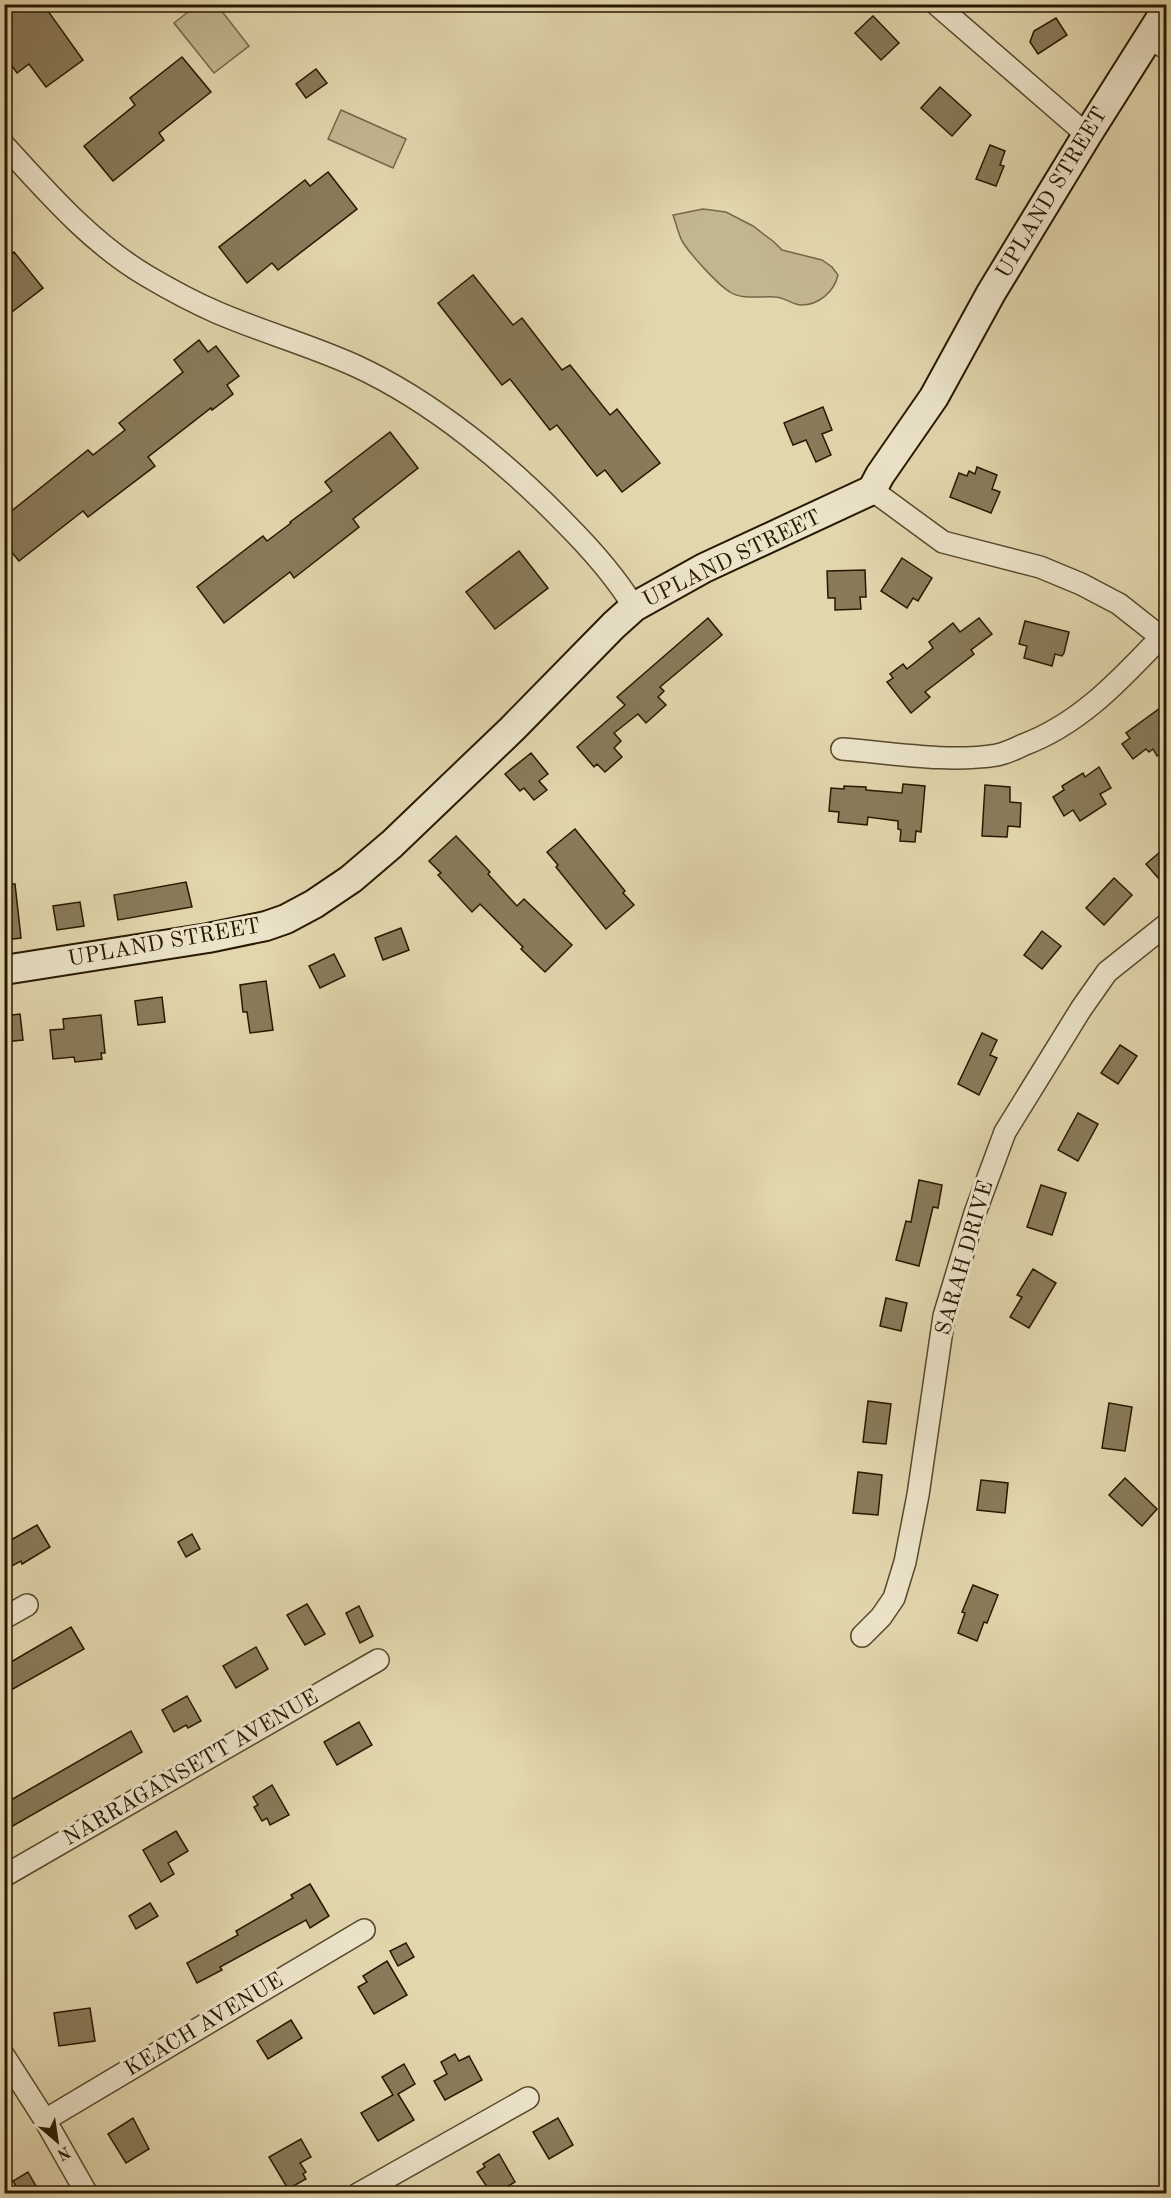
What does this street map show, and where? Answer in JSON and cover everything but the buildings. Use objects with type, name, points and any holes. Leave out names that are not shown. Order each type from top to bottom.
[{"type":"street","points":[[936,4],[1087,135]]},
{"type":"street","name":"UPLAND STREET","points":[[4,970],[163,946],[266,926],[286,919],[314,904],[351,879],[392,844],[512,729],[634,607],[705,568],[872,490],[886,466],[934,398],[991,293],[1087,135],[1157,43],[1167,10]]},
{"type":"street","points":[[4,144],[93,238],[146,276],[215,312],[286,337],[357,366],[422,403],[478,443],[533,489],[582,540],[622,587],[634,607]]},
{"type":"street","points":[[843,749],[957,758],[999,755],[1043,738],[1073,720],[1114,687],[1164,639],[1119,604],[1081,584],[1040,567],[944,542],[872,490]]},
{"type":"street","name":"SARAH DRIVE","points":[[862,1636],[881,1617],[894,1598],[905,1562],[918,1495],[944,1316],[975,1213],[1005,1132],[1074,1018],[1107,972],[1167,925]]},
{"type":"street","points":[[4,1617],[27,1605]]},
{"type":"street","name":"NARRAGANSETT AVENUE","points":[[4,1876],[378,1660]]},
{"type":"street","name":"KEACH AVENUE","points":[[45,2120],[364,1930]]},
{"type":"street","points":[[4,2056],[45,2120],[87,2193]]},
{"type":"street","points":[[358,2193],[528,2098]]},
{"type":"shaded area","points":[[198,4],[217,5],[249,46],[214,73],[174,23]]},
{"type":"shaded area","points":[[341,110],[406,139],[393,168],[328,139]]},
{"type":"shaded area","points":[[703,209],[726,212],[753,226],[782,250],[822,260],[838,275],[833,287],[820,300],[801,305],[778,297],[746,297],[730,292],[711,276],[686,247],[673,215]]}]
